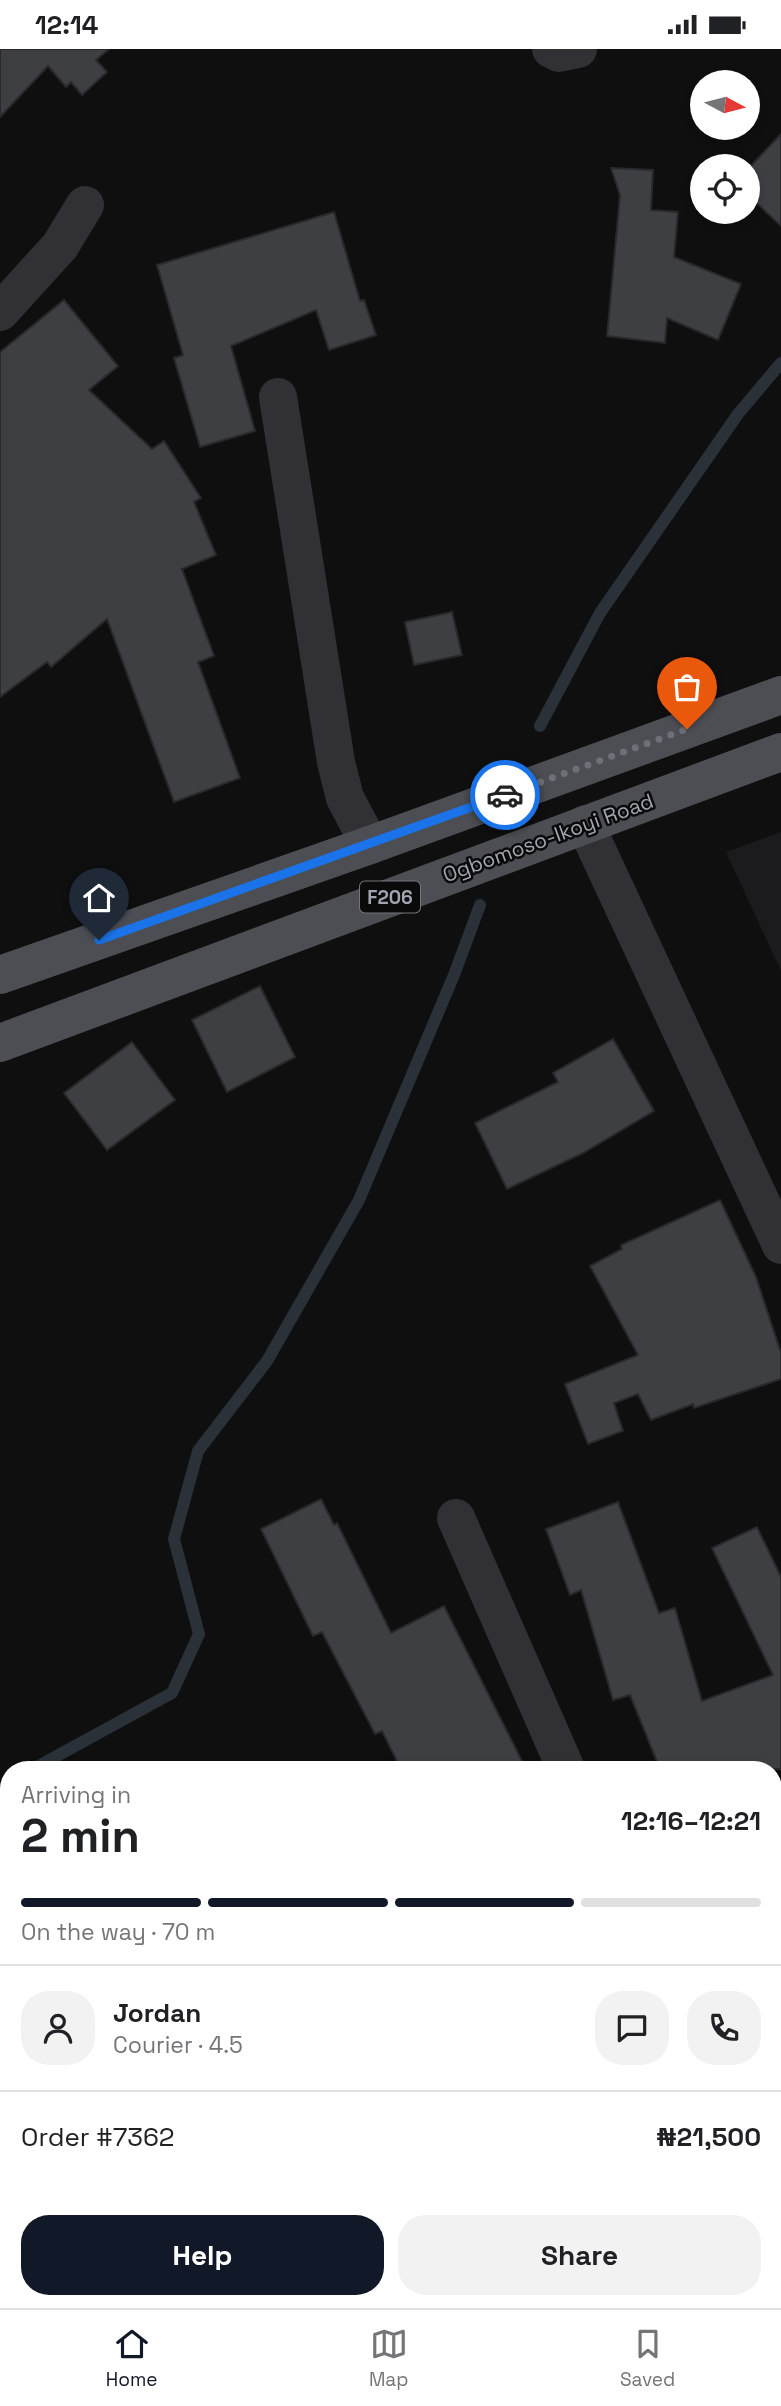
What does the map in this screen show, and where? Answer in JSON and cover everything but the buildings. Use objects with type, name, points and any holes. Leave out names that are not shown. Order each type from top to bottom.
[{"type":"main road","name":"F206","points":[[0,975],[370,845],[781,695]]},
{"type":"main road","name":"Ogbomoso-Ikoyi Road","points":[[0,1042],[781,752]]},
{"type":"street","points":[[551,49],[559,53],[578,49]]},
{"type":"street","points":[[0,311],[61,246],[85,205]]},
{"type":"street","points":[[278,397],[336,762],[345,798],[370,845]]},
{"type":"street","points":[[585,824],[781,1245]]},
{"type":"street","points":[[456,1518],[562,1761]]},
{"type":"shaded area","points":[[781,832],[781,971],[726,852]]},
{"type":"waterway","points":[[540,726],[600,613],[738,414],[781,363]]},
{"type":"waterway","points":[[48,1761],[172,1693],[199,1634],[174,1539],[198,1451],[267,1361],[359,1200],[454,975],[480,905]]},
{"type":"way so far","points":[[505,795],[687,729]]},
{"type":"route","points":[[99,940],[505,795]]}]
